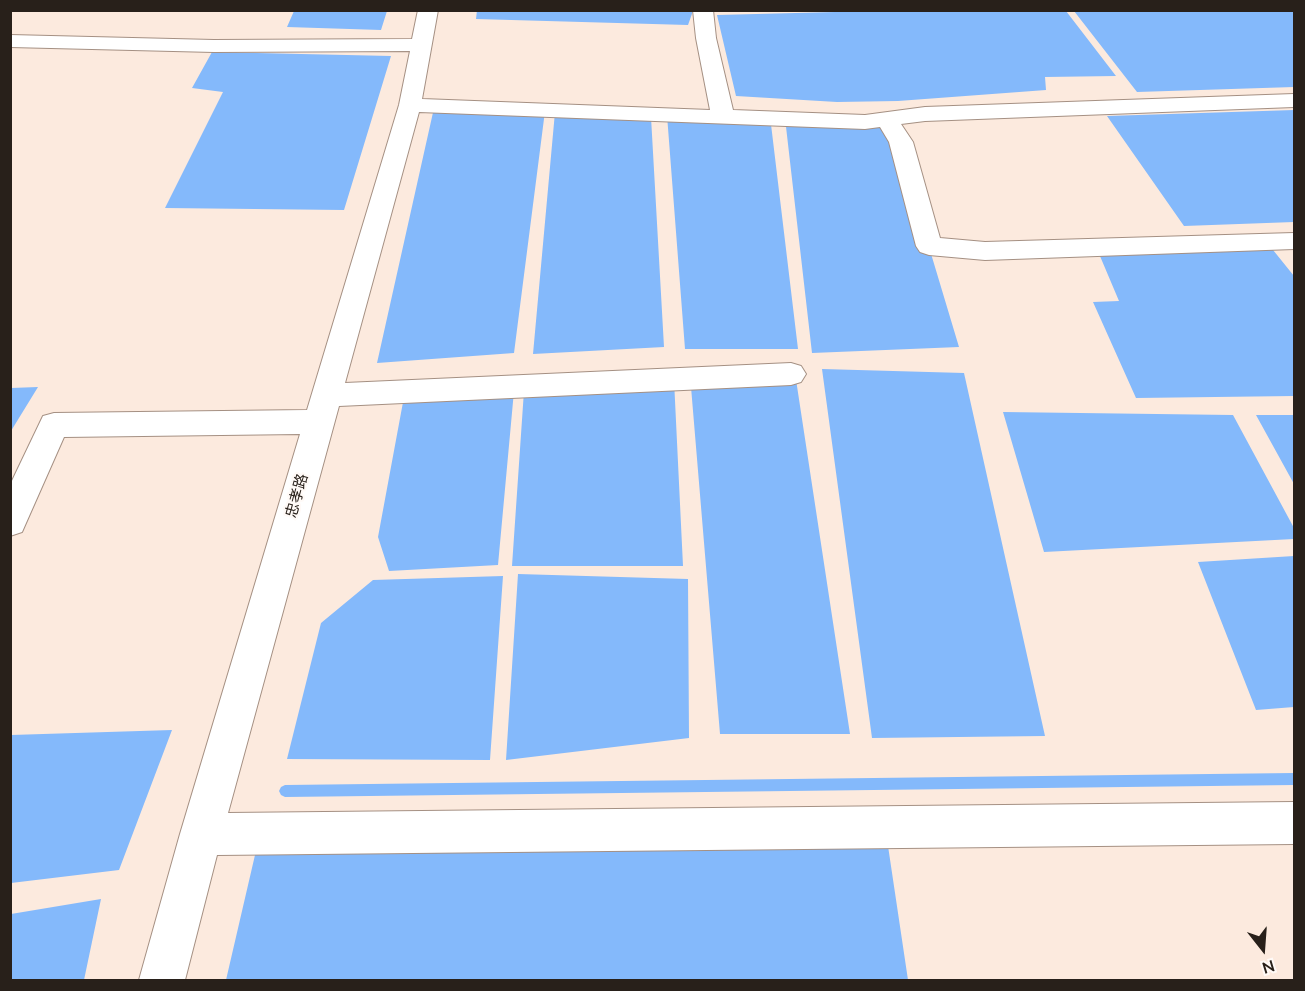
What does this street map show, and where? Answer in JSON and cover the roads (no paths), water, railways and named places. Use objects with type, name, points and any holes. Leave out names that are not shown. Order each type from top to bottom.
[{"type":"street","name":"忠孝路","points":[[162,981],[201,834],[410,105],[428,10]]},
{"type":"street","points":[[703,10],[706,38],[723,117]]},
{"type":"street","points":[[10,41],[214,46],[422,45]]},
{"type":"street","points":[[410,105],[865,122],[925,114],[1294,100]]},
{"type":"street","points":[[887,118],[901,142],[929,246],[985,251],[1294,241]]},
{"type":"street","points":[[10,522],[54,425],[323,409],[791,374]]},
{"type":"street","points":[[201,834],[1294,823]]},
{"type":"water","points":[[477,10],[693,11],[688,25],[476,19]]},
{"type":"water","points":[[294,11],[387,11],[381,30],[287,27]]},
{"type":"water","points":[[874,11],[1066,11],[1116,76],[1045,77],[1046,90],[898,101],[837,102],[736,96],[717,15]]},
{"type":"water","points":[[1074,11],[1294,11],[1294,87],[1137,92]]},
{"type":"water","points":[[212,52],[391,56],[344,210],[165,208],[223,92],[192,88]]},
{"type":"water","points":[[434,108],[545,111],[514,353],[377,363]]},
{"type":"water","points":[[1294,110],[1294,222],[1184,226],[1107,116]]},
{"type":"water","points":[[555,112],[651,117],[664,347],[533,354]]},
{"type":"water","points":[[667,115],[770,116],[798,349],[685,349]]},
{"type":"water","points":[[785,118],[893,127],[959,347],[812,353]]},
{"type":"water","points":[[1269,245],[1294,276],[1294,396],[1136,398],[1093,302],[1119,301],[1097,249]]},
{"type":"water","points":[[822,369],[964,373],[1045,736],[872,738]]},
{"type":"water","points":[[795,373],[850,734],[720,734],[690,375]]},
{"type":"water","points":[[525,376],[674,380],[683,566],[512,566]]},
{"type":"water","points":[[515,380],[498,565],[389,571],[378,537],[406,386]]},
{"type":"water","points":[[38,387],[11,431],[11,388]]},
{"type":"water","points":[[1003,412],[1233,415],[1294,528],[1294,539],[1044,552]]},
{"type":"water","points":[[1256,415],[1294,415],[1294,484]]},
{"type":"water","points":[[1294,556],[1294,707],[1256,710],[1198,562]]},
{"type":"water","points":[[518,574],[688,579],[689,738],[506,760]]},
{"type":"water","points":[[503,576],[490,760],[287,759],[321,623],[373,580]]},
{"type":"water","points":[[172,730],[119,870],[11,883],[11,735]]},
{"type":"water","points":[[888,846],[908,980],[226,980],[255,855]]},
{"type":"water","points":[[101,899],[84,980],[11,980],[11,914]]},
{"type":"waterway","points":[[285,791],[1294,779]]}]
